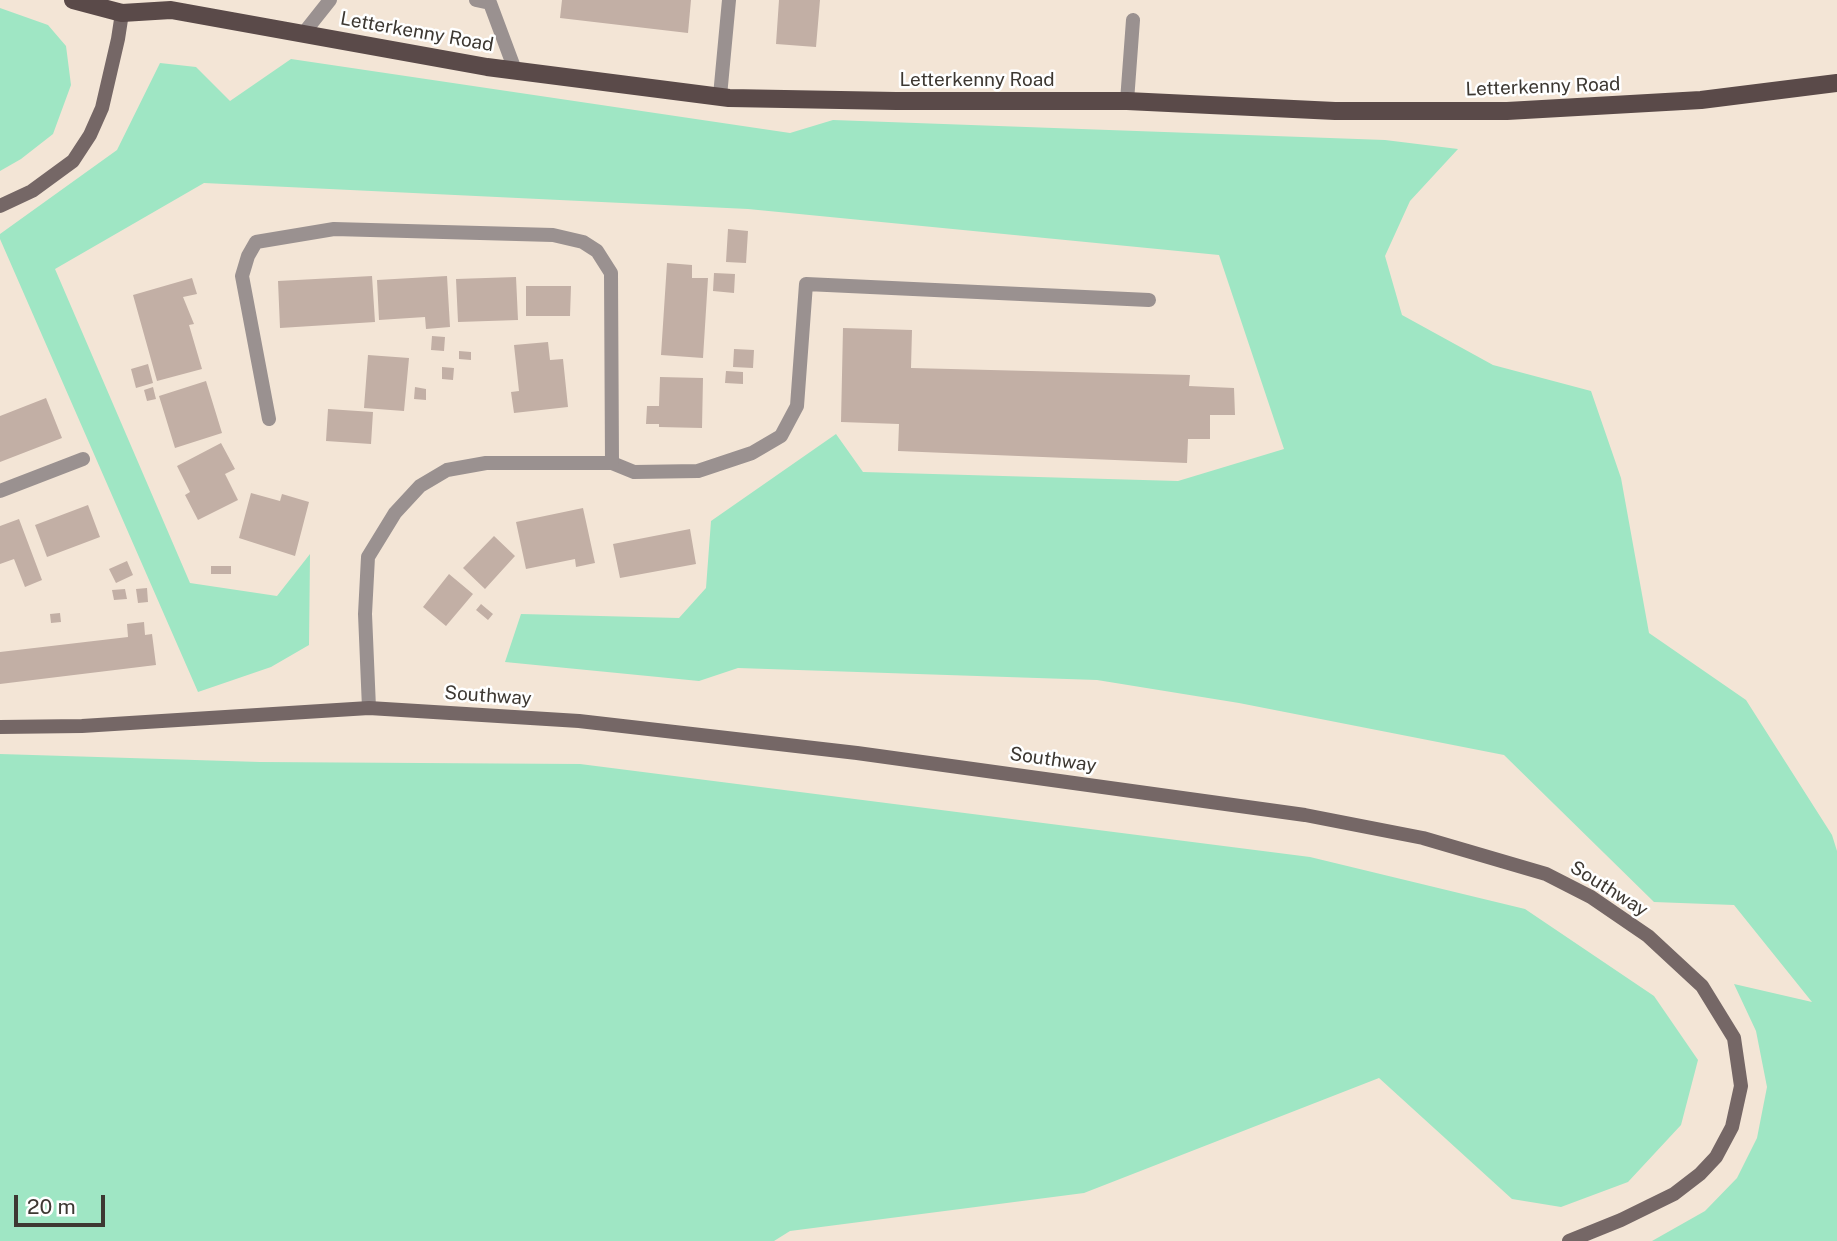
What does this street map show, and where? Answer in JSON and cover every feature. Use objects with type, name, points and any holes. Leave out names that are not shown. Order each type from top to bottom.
[{"type":"main road","name":"Letterkenny Road","points":[[73,0],[122,13],[171,10],[515,70],[720,96],[896,101],[1126,101],[1335,111],[1507,111],[1701,100],[1837,83]]},
{"type":"street","points":[[303,34],[330,0]]},
{"type":"street","points":[[476,0],[490,3],[515,70]]},
{"type":"street","points":[[720,96],[729,0]]},
{"type":"street","points":[[0,206],[32,191],[73,161],[90,135],[102,108],[122,13]]},
{"type":"street","points":[[1126,101],[1133,20]]},
{"type":"street","points":[[269,419],[242,276],[248,256],[256,243],[334,229],[553,234],[583,242],[597,251],[611,273],[612,463]]},
{"type":"street","points":[[369,708],[365,614],[368,558],[395,513],[420,485],[447,470],[486,463],[612,463],[634,472],[698,471],[752,453],[781,436],[797,407],[806,284],[1149,300]]},
{"type":"street","points":[[0,491],[83,458]]},
{"type":"street","name":"Southway","points":[[0,727],[82,726],[369,708],[579,721],[844,752],[1305,815],[1423,838],[1546,874],[1591,897],[1648,936],[1702,986],[1734,1038],[1741,1086],[1732,1127],[1716,1157],[1700,1174],[1674,1194],[1569,1241]]},
{"type":"green space","points":[[0,8],[48,25],[66,46],[71,85],[53,134],[21,159],[0,171]]},
{"type":"green space","points":[[291,59],[790,133],[833,120],[1385,140],[1458,149],[1410,201],[1385,256],[1402,315],[1493,365],[1591,391],[1621,478],[1649,633],[1746,700],[1832,835],[1837,851],[1837,1241],[1652,1241],[1705,1211],[1737,1178],[1757,1138],[1767,1087],[1756,1031],[1734,984],[1812,1002],[1734,905],[1654,902],[1504,755],[1239,703],[1097,680],[738,668],[699,681],[505,662],[521,614],[679,618],[706,588],[711,521],[836,434],[863,472],[1178,481],[1284,449],[1219,255],[748,209],[204,183],[55,269],[190,583],[277,596],[310,554],[309,645],[271,667],[198,692],[0,234],[117,150],[160,63],[196,67],[230,101]]},
{"type":"green space","points":[[0,754],[260,762],[580,764],[1310,857],[1525,909],[1654,996],[1698,1060],[1681,1125],[1628,1182],[1561,1207],[1512,1199],[1379,1078],[1084,1193],[790,1231],[774,1241],[0,1241]]},
{"type":"building","points":[[562,0],[691,0],[688,33],[560,18]]},
{"type":"building","points":[[779,0],[820,0],[816,47],[776,44]]},
{"type":"building","points":[[728,229],[748,231],[746,263],[726,262]]},
{"type":"building","points":[[667,263],[692,265],[692,278],[708,278],[703,358],[661,355]]},
{"type":"building","points":[[714,273],[735,274],[734,293],[713,291]]},
{"type":"building","points":[[372,276],[375,322],[280,328],[278,281]]},
{"type":"building","points":[[447,276],[450,327],[426,329],[425,317],[379,320],[377,280]]},
{"type":"building","points":[[516,277],[518,320],[458,322],[456,279]]},
{"type":"building","points":[[192,278],[197,294],[183,297],[194,324],[189,325],[202,369],[157,381],[133,295]]},
{"type":"building","points":[[526,286],[571,286],[570,316],[526,316]]},
{"type":"building","points":[[843,328],[912,330],[911,368],[1190,375],[1189,386],[1234,388],[1235,415],[1210,415],[1210,439],[1188,439],[1187,463],[898,451],[899,424],[841,422]]},
{"type":"building","points":[[432,336],[445,337],[444,351],[431,350]]},
{"type":"building","points":[[548,342],[550,360],[563,359],[568,407],[514,413],[511,392],[519,391],[514,345]]},
{"type":"building","points":[[734,349],[754,350],[753,368],[733,367]]},
{"type":"building","points":[[459,351],[471,352],[471,360],[459,359]]},
{"type":"building","points":[[368,355],[409,358],[404,411],[364,408]]},
{"type":"building","points":[[148,364],[153,383],[136,388],[131,369]]},
{"type":"building","points":[[442,367],[454,368],[453,380],[442,379]]},
{"type":"building","points":[[726,371],[743,372],[743,384],[725,383]]},
{"type":"building","points":[[660,377],[703,378],[702,428],[646,424],[647,406],[659,406]]},
{"type":"building","points":[[206,381],[222,433],[175,448],[159,396]]},
{"type":"building","points":[[153,387],[156,399],[147,401],[144,390]]},
{"type":"building","points":[[415,387],[426,389],[426,400],[414,399]]},
{"type":"building","points":[[46,398],[62,438],[0,462],[0,416]]},
{"type":"building","points":[[328,409],[373,412],[371,444],[326,441]]},
{"type":"building","points":[[221,443],[235,469],[225,474],[238,500],[198,520],[185,495],[190,492],[177,466]]},
{"type":"building","points":[[251,493],[280,501],[282,494],[309,502],[295,556],[239,538]]},
{"type":"building","points":[[88,505],[100,537],[47,557],[35,525]]},
{"type":"building","points":[[583,508],[595,563],[576,567],[575,559],[526,569],[516,522]]},
{"type":"building","points":[[19,519],[42,580],[25,587],[14,559],[0,564],[0,526]]},
{"type":"building","points":[[690,529],[696,564],[620,578],[613,544]]},
{"type":"building","points":[[494,536],[515,556],[485,589],[463,568]]},
{"type":"building","points":[[127,561],[133,575],[116,583],[109,569]]},
{"type":"building","points":[[211,566],[231,566],[231,574],[211,574]]},
{"type":"building","points":[[449,574],[473,594],[446,626],[423,607]]},
{"type":"building","points":[[147,588],[148,602],[138,603],[136,589]]},
{"type":"building","points":[[125,589],[127,599],[114,600],[112,590]]},
{"type":"building","points":[[481,604],[493,614],[488,620],[476,610]]},
{"type":"building","points":[[60,613],[61,622],[51,623],[50,614]]},
{"type":"building","points":[[144,622],[145,635],[152,634],[156,665],[0,684],[0,652],[128,637],[127,624]]}]
